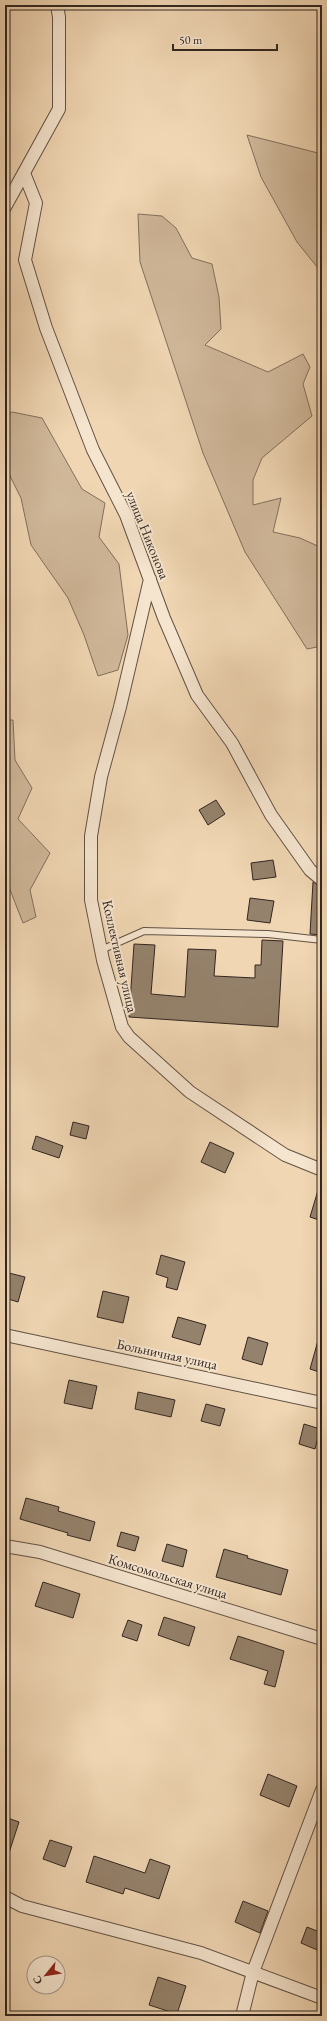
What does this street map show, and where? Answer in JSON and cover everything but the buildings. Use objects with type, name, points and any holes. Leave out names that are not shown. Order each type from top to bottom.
[{"type":"street","points":[[5,207],[59,109],[59,17],[57,5]]},
{"type":"street","name":"улица Никонова","points":[[24,173],[36,203],[25,260],[46,328],[93,450],[126,515],[197,695],[232,743],[271,815],[310,870],[322,880]]},
{"type":"street","name":"Коллективная улица","points":[[150,579],[120,707],[101,777],[91,836],[91,900],[101,950],[122,1027],[129,1037],[190,1092],[285,1155],[322,1170]]},
{"type":"street","name":"Больничная улица","points":[[5,1335],[322,1404]]},
{"type":"street","name":"Комсомольская улица","points":[[5,1546],[40,1552],[322,1639]]},
{"type":"street","points":[[242,2016],[253,1972],[322,1790]]},
{"type":"street","points":[[5,1897],[22,1906],[201,1952],[322,1998]]},
{"type":"lane","points":[[101,950],[144,931],[268,934],[322,940]]},
{"type":"shaded area","points":[[247,135],[322,154],[322,273],[297,242],[261,177]]},
{"type":"shaded area","points":[[138,214],[162,216],[176,228],[192,258],[212,264],[219,297],[221,329],[205,345],[268,372],[303,354],[310,367],[303,384],[312,416],[262,458],[253,480],[253,505],[281,498],[273,532],[300,538],[322,548],[322,646],[307,649],[245,552],[203,453],[140,262]]},
{"type":"shaded area","points":[[12,412],[42,418],[82,489],[105,503],[99,537],[119,564],[128,635],[118,670],[98,676],[84,635],[68,598],[31,545],[21,498],[5,466],[5,416]]},
{"type":"shaded area","points":[[5,720],[13,720],[15,760],[32,788],[18,819],[50,853],[30,890],[36,917],[23,923],[7,882],[5,881]]}]
